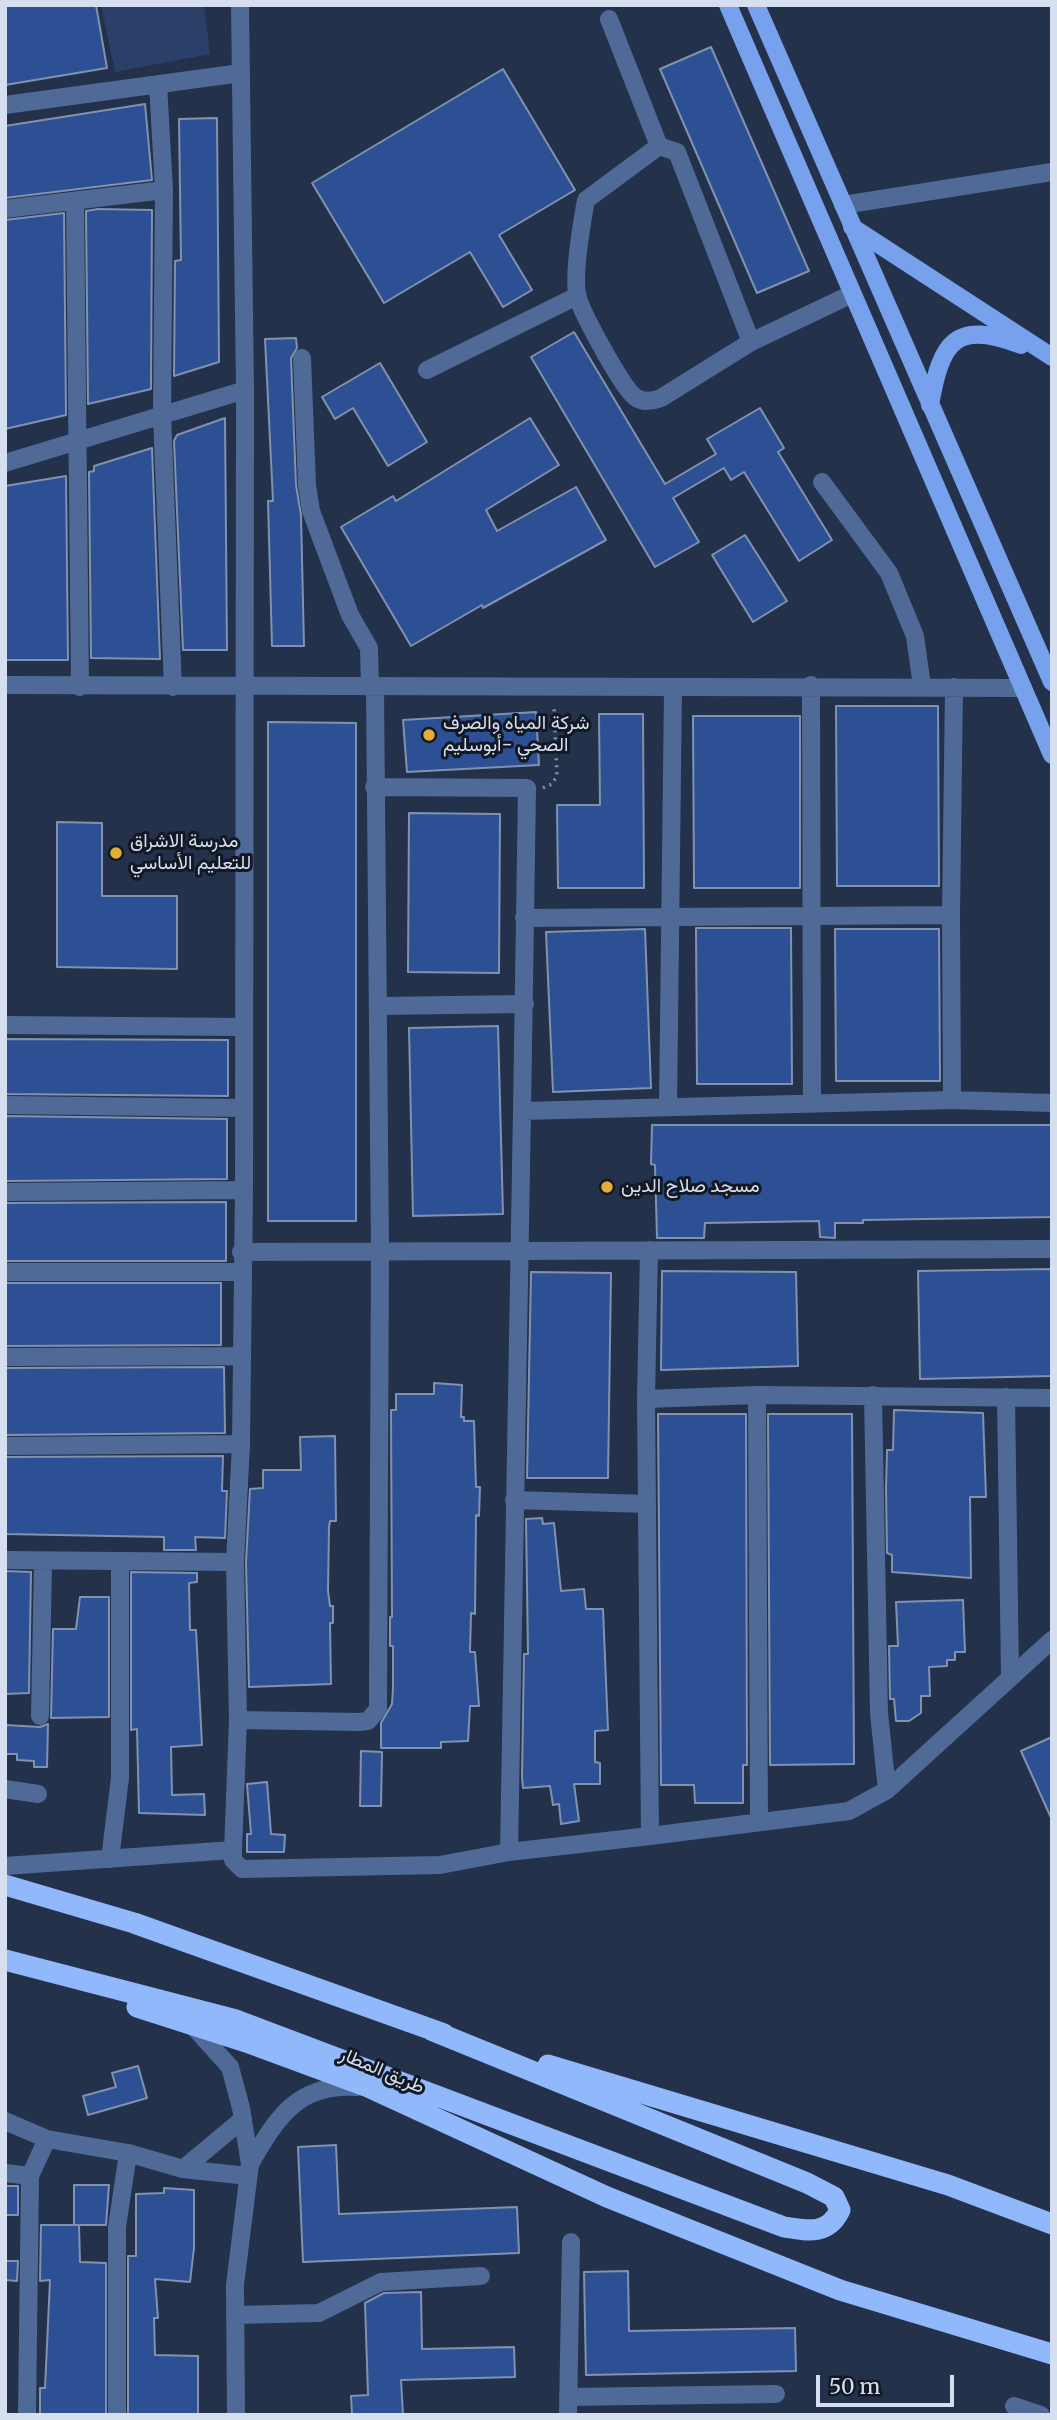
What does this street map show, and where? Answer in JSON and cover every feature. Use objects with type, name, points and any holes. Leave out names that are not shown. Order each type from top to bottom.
[{"type":"highway","points":[[5,1885],[134,1923],[431,2030],[807,2182],[834,2196],[840,2210],[833,2224],[823,2230],[784,2227],[236,2020],[5,1962]]},
{"type":"highway","name":"طريق المطار","points":[[5,1962],[368,2087],[607,2197],[840,2290],[1052,2354]]},
{"type":"highway","points":[[431,2030],[948,2185],[1052,2224]]},
{"type":"main road","points":[[727,5],[1052,755]]},
{"type":"main road","points":[[756,5],[1052,682]]},
{"type":"main road","points":[[852,227],[1052,357]]},
{"type":"main road","points":[[930,405],[936,370],[944,354],[956,340],[970,333],[994,334],[1052,357]]},
{"type":"street","points":[[240,5],[245,390],[244,1190],[241,1444],[235,1562],[238,1720],[233,1860],[242,1869],[440,1864],[509,1852],[849,1811],[887,1790],[1052,1640]]},
{"type":"street","points":[[609,19],[659,146]]},
{"type":"street","points":[[5,105],[241,73]]},
{"type":"street","points":[[158,84],[164,190],[162,416],[173,687]]},
{"type":"street","points":[[659,146],[586,200],[580,237],[577,296],[614,368],[635,397],[650,402],[661,398],[751,342],[852,294]]},
{"type":"street","points":[[659,146],[677,152],[751,342]]},
{"type":"street","points":[[843,205],[1052,172]]},
{"type":"street","points":[[5,209],[164,190]]},
{"type":"street","points":[[75,201],[75,444],[80,687]]},
{"type":"street","points":[[427,370],[577,296]]},
{"type":"street","points":[[238,1720],[359,1722],[368,1721],[378,1709],[380,1251],[373,688],[369,648],[346,604],[311,512],[307,485],[302,358]]},
{"type":"street","points":[[5,463],[75,444],[245,390]]},
{"type":"street","points":[[822,482],[889,573],[915,636],[922,687]]},
{"type":"street","points":[[5,685],[673,689],[811,685],[1023,688]]},
{"type":"street","points":[[811,685],[812,1104]]},
{"type":"street","points":[[952,1100],[954,687]]},
{"type":"street","points":[[668,1107],[673,689]]},
{"type":"street","points":[[374,787],[527,788],[509,1852]]},
{"type":"street","points":[[524,918],[951,915]]},
{"type":"street","points":[[378,1006],[525,1004]]},
{"type":"street","points":[[5,1025],[243,1027]]},
{"type":"street","points":[[522,1111],[952,1100],[1052,1103]]},
{"type":"street","points":[[5,1105],[244,1108]]},
{"type":"street","points":[[5,1192],[244,1190]]},
{"type":"street","points":[[242,1252],[1052,1248]]},
{"type":"street","points":[[649,1250],[646,1399],[650,1836]]},
{"type":"street","points":[[5,1272],[243,1272]]},
{"type":"street","points":[[5,1357],[242,1356]]},
{"type":"street","points":[[646,1399],[757,1395],[1052,1398]]},
{"type":"street","points":[[757,1395],[759,1822]]},
{"type":"street","points":[[873,1395],[879,1713],[887,1790]]},
{"type":"street","points":[[1006,1397],[1010,1676]]},
{"type":"street","points":[[5,1446],[241,1444]]},
{"type":"street","points":[[514,1500],[647,1504]]},
{"type":"street","points":[[5,1560],[235,1562]]},
{"type":"street","points":[[40,1716],[43,1562]]},
{"type":"street","points":[[110,1859],[120,1778],[120,1563]]},
{"type":"street","points":[[5,1789],[38,1794]]},
{"type":"street","points":[[5,1866],[233,1850]]},
{"type":"street","points":[[193,2026],[230,2067],[243,2119],[249,2170],[234,2315],[236,2415]]},
{"type":"street","points":[[249,2170],[282,2113],[301,2099],[313,2091],[337,2086],[368,2087]]},
{"type":"street","points":[[183,2169],[243,2119]]},
{"type":"street","points":[[5,2121],[47,2139],[128,2153],[183,2169],[249,2170]]},
{"type":"street","points":[[27,2415],[30,2176],[47,2139]]},
{"type":"street","points":[[117,2415],[117,2227],[128,2153]]},
{"type":"street","points":[[5,2173],[30,2176]]},
{"type":"street","points":[[571,2242],[568,2406],[776,2394]]},
{"type":"street","points":[[234,2315],[319,2313],[381,2282],[481,2276]]},
{"type":"street","points":[[1014,2406],[1041,2415]]},
{"type":"path","points":[[527,788],[544,788],[552,784],[557,776],[553,688]]},
{"type":"shaded area","points":[[101,5],[204,5],[210,54],[115,72]]},
{"type":"building","points":[[5,5],[96,5],[107,68],[5,85]]},
{"type":"building","points":[[711,47],[809,271],[757,293],[660,69]]},
{"type":"building","points":[[503,69],[575,190],[499,235],[532,290],[503,307],[470,252],[384,303],[312,183]]},
{"type":"building","points":[[145,104],[152,180],[5,198],[5,126]]},
{"type":"building","points":[[217,118],[219,362],[174,376],[175,261],[181,260],[179,119]]},
{"type":"building","points":[[152,210],[151,389],[88,404],[86,211]]},
{"type":"building","points":[[64,213],[66,415],[5,429],[5,220]]},
{"type":"building","points":[[574,332],[665,484],[716,454],[707,439],[760,408],[784,448],[778,452],[832,540],[799,561],[744,472],[731,480],[724,468],[673,498],[699,542],[655,567],[531,357]]},
{"type":"building","points":[[296,338],[297,348],[291,358],[296,485],[301,515],[304,646],[272,646],[268,501],[273,501],[265,339]]},
{"type":"building","points":[[380,363],[427,442],[388,466],[353,408],[335,419],[322,397]]},
{"type":"building","points":[[225,418],[227,650],[183,650],[174,441],[177,435]]},
{"type":"building","points":[[530,418],[559,465],[486,510],[497,531],[576,487],[606,540],[483,608],[482,605],[411,646],[341,527],[393,496],[396,501]]},
{"type":"building","points":[[152,448],[160,659],[91,658],[89,472],[94,471],[94,466]]},
{"type":"building","points":[[66,476],[68,660],[5,660],[5,486]]},
{"type":"building","points":[[745,535],[787,601],[753,622],[712,555]]},
{"type":"building","points":[[836,706],[938,706],[939,886],[837,886]]},
{"type":"building","points":[[536,712],[539,765],[407,772],[403,720]]},
{"type":"building","points":[[599,714],[643,714],[644,888],[558,888],[557,805],[600,805]]},
{"type":"building","points":[[693,716],[800,716],[800,888],[694,888]]},
{"type":"building","points":[[268,722],[356,723],[356,1221],[268,1221]]},
{"type":"building","points":[[409,813],[500,814],[499,973],[408,972]]},
{"type":"building","points":[[57,822],[102,823],[102,896],[177,896],[177,969],[57,967]]},
{"type":"building","points":[[696,928],[791,928],[792,1084],[697,1084]]},
{"type":"building","points":[[645,929],[651,1088],[553,1092],[546,932]]},
{"type":"building","points":[[835,929],[939,929],[940,1081],[836,1081]]},
{"type":"building","points":[[498,1026],[503,1214],[413,1216],[409,1028]]},
{"type":"building","points":[[5,1039],[228,1040],[228,1096],[5,1094]]},
{"type":"building","points":[[5,1116],[227,1119],[227,1179],[5,1181]]},
{"type":"building","points":[[652,1125],[1052,1125],[1052,1217],[863,1220],[863,1223],[835,1223],[835,1238],[820,1237],[819,1221],[705,1223],[704,1238],[657,1238],[655,1165],[651,1164]]},
{"type":"building","points":[[226,1202],[226,1261],[5,1261],[5,1203]]},
{"type":"building","points":[[1052,1269],[1052,1376],[920,1379],[918,1271]]},
{"type":"building","points":[[662,1271],[796,1272],[798,1366],[661,1370]]},
{"type":"building","points":[[531,1272],[611,1273],[608,1478],[527,1478]]},
{"type":"building","points":[[5,1283],[221,1283],[221,1345],[5,1346]]},
{"type":"building","points":[[224,1367],[225,1433],[5,1435],[5,1368]]},
{"type":"building","points":[[434,1383],[462,1385],[461,1417],[464,1417],[464,1421],[474,1421],[476,1487],[480,1487],[479,1516],[476,1515],[475,1614],[471,1613],[470,1652],[475,1652],[479,1706],[470,1706],[468,1741],[441,1742],[441,1748],[381,1748],[381,1723],[392,1704],[393,1688],[393,1646],[390,1646],[391,1410],[396,1410],[396,1394],[434,1394]]},
{"type":"building","points":[[894,1410],[983,1413],[986,1497],[970,1497],[971,1578],[892,1572],[892,1555],[887,1553],[886,1488],[887,1450],[893,1450]]},
{"type":"building","points":[[658,1414],[746,1414],[747,1765],[743,1765],[743,1803],[695,1803],[694,1785],[661,1785]]},
{"type":"building","points":[[768,1414],[852,1414],[854,1764],[770,1765]]},
{"type":"building","points":[[335,1436],[336,1521],[330,1521],[329,1527],[328,1591],[330,1606],[333,1606],[333,1623],[330,1623],[331,1684],[249,1687],[246,1562],[250,1489],[263,1488],[263,1470],[301,1470],[300,1437]]},
{"type":"building","points":[[223,1456],[222,1491],[227,1491],[225,1538],[195,1537],[196,1550],[164,1550],[164,1537],[5,1534],[5,1457]]},
{"type":"building","points":[[542,1518],[543,1524],[554,1523],[561,1591],[584,1589],[586,1609],[603,1609],[608,1730],[595,1731],[595,1762],[600,1763],[600,1784],[574,1784],[579,1821],[561,1824],[559,1804],[553,1805],[550,1786],[523,1788],[522,1777],[524,1654],[528,1654],[526,1519]]},
{"type":"building","points":[[5,1571],[31,1572],[29,1693],[5,1694]]},
{"type":"building","points":[[131,1572],[197,1573],[197,1582],[189,1583],[190,1630],[196,1630],[202,1745],[171,1747],[172,1795],[204,1794],[205,1815],[139,1813],[137,1729],[131,1730]]},
{"type":"building","points":[[80,1597],[109,1597],[109,1717],[51,1718],[53,1629],[76,1629]]},
{"type":"building","points":[[963,1600],[965,1652],[955,1652],[955,1660],[947,1660],[947,1666],[929,1667],[930,1696],[921,1696],[921,1713],[909,1721],[896,1721],[894,1699],[890,1699],[889,1646],[898,1646],[896,1602]]},
{"type":"building","points":[[48,1724],[47,1767],[34,1767],[34,1761],[17,1760],[17,1754],[5,1754],[5,1725],[40,1727]]},
{"type":"building","points":[[1052,1737],[1052,1820],[1021,1751]]},
{"type":"building","points":[[361,1751],[382,1752],[381,1806],[360,1806]]},
{"type":"building","points":[[267,1782],[271,1834],[285,1835],[284,1852],[247,1852],[247,1834],[251,1834],[247,1784]]},
{"type":"building","points":[[138,2066],[147,2098],[88,2115],[83,2096],[116,2087],[112,2073]]},
{"type":"building","points":[[336,2145],[339,2214],[517,2207],[519,2253],[303,2262],[298,2147]]},
{"type":"building","points":[[74,2185],[109,2185],[106,2225],[74,2225]]},
{"type":"building","points":[[5,2186],[18,2186],[18,2215],[5,2215]]},
{"type":"building","points":[[164,2188],[194,2190],[194,2248],[190,2282],[155,2279],[158,2318],[154,2318],[155,2355],[198,2356],[198,2415],[128,2415],[128,2256],[136,2256],[136,2194],[164,2193]]},
{"type":"building","points":[[41,2225],[79,2225],[80,2262],[106,2263],[106,2415],[40,2415],[40,2388],[45,2388],[50,2280],[40,2281]]},
{"type":"building","points":[[5,2261],[18,2261],[17,2281],[5,2280]]},
{"type":"building","points":[[628,2271],[629,2331],[795,2328],[796,2371],[586,2375],[584,2272]]},
{"type":"building","points":[[421,2292],[422,2349],[514,2347],[515,2377],[401,2380],[403,2415],[352,2415],[351,2396],[368,2395],[365,2303],[384,2293]]},
{"type":"place","name":"شركة المياه والصرف الصحي -أبوسليم","points":[[429,735]]},
{"type":"place","name":"مدرسة الاشراق للتعليم الأساسي","points":[[116,853]]},
{"type":"place","name":"مسجد صلاح الدين","points":[[607,1187]]}]
